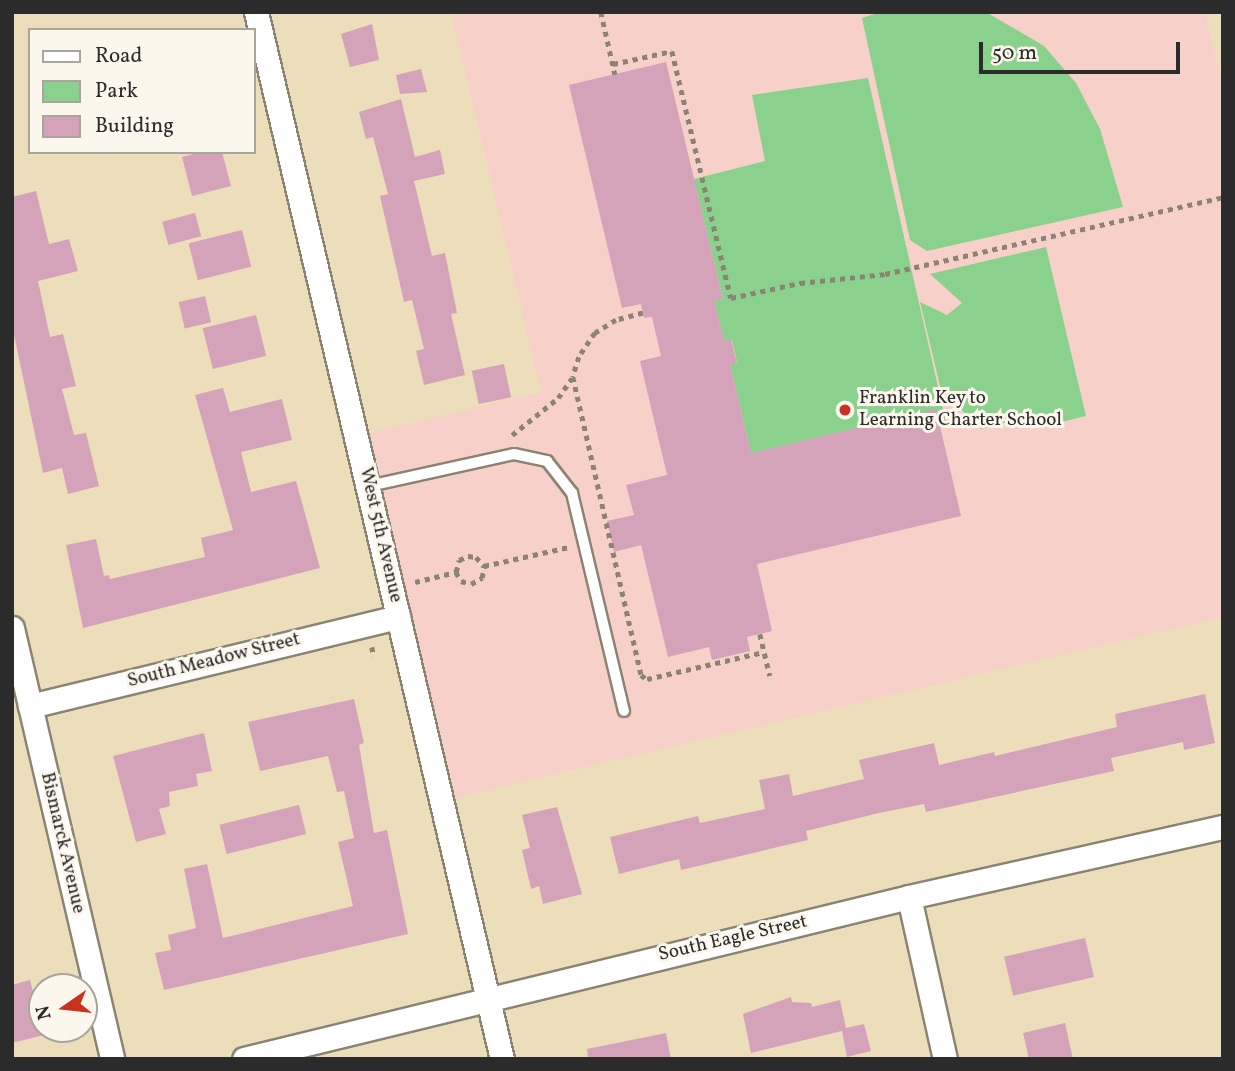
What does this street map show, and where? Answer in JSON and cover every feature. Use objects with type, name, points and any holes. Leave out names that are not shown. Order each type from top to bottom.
[{"type":"street","name":"West 5th Avenue","points":[[256,12],[502,1059]]},
{"type":"street","name":"South Meadow Street","points":[[30,706],[398,617]]},
{"type":"street","name":"Bismarck Avenue","points":[[12,628],[112,1059]]},
{"type":"street","name":"South Eagle Street","points":[[244,1059],[909,897],[1223,827]]},
{"type":"street","points":[[909,897],[945,1059]]},
{"type":"lane","points":[[369,486],[514,454],[531,454],[547,461],[563,476],[584,544],[624,711]]},
{"type":"path","points":[[601,12],[615,74]]},
{"type":"path","points":[[613,64],[671,51],[731,298],[800,282],[885,274],[1223,197]]},
{"type":"path","points":[[512,435],[558,398],[573,377],[579,357],[595,333],[615,320],[643,313]]},
{"type":"path","points":[[573,377],[644,678],[764,652]]},
{"type":"path","points":[[484,566],[610,538]]},
{"type":"path","points":[[468,556],[476,556],[484,566],[481,578],[471,584],[461,581],[456,572],[459,560],[468,556]]},
{"type":"path","points":[[392,587],[456,572]]},
{"type":"path","points":[[367,625],[374,657]]},
{"type":"path","points":[[760,634],[770,676]]},
{"type":"shaded area","name":"Franklin Key to Learning Charter School","points":[[451,12],[1205,12],[1223,87],[1223,617],[442,801],[357,436],[541,392]]},
{"type":"green space","points":[[881,12],[986,12],[1044,46],[1076,83],[1100,129],[1123,207],[927,251],[910,240],[862,18]]},
{"type":"green space","points":[[868,78],[946,422],[751,453],[730,364],[737,362],[732,340],[724,341],[714,301],[723,299],[694,179],[765,161],[752,95]]},
{"type":"green space","points":[[1046,247],[1086,416],[1037,428],[1034,415],[981,429],[941,390],[920,302],[947,315],[962,303],[930,274]]},
{"type":"building","points":[[372,24],[379,60],[350,67],[341,34]]},
{"type":"building","points":[[666,62],[723,299],[714,301],[724,341],[731,339],[737,363],[730,364],[751,453],[936,409],[961,516],[757,564],[772,631],[747,637],[750,651],[712,660],[709,647],[668,657],[641,545],[614,552],[607,521],[634,515],[626,485],[667,475],[640,361],[661,356],[652,317],[644,318],[641,304],[622,308],[569,85]]},
{"type":"building","points":[[421,69],[427,92],[400,94],[396,75]]},
{"type":"building","points":[[401,99],[415,157],[440,150],[445,174],[414,181],[432,256],[445,253],[457,313],[451,314],[465,375],[424,385],[416,351],[424,349],[412,300],[404,302],[380,196],[388,194],[373,137],[366,139],[359,112]]},
{"type":"building","points":[[193,154],[223,154],[231,186],[192,196],[182,157]]},
{"type":"building","points":[[36,191],[49,244],[69,239],[78,271],[38,281],[50,337],[63,334],[76,386],[62,389],[74,435],[86,433],[99,486],[68,494],[62,468],[43,473],[12,325],[12,197]]},
{"type":"building","points":[[195,213],[201,236],[168,245],[162,222]]},
{"type":"building","points":[[242,230],[251,267],[198,280],[189,243]]},
{"type":"building","points":[[205,296],[211,322],[185,328],[179,302]]},
{"type":"building","points":[[256,315],[266,356],[213,369],[203,328]]},
{"type":"building","points":[[504,364],[511,397],[479,404],[472,371]]},
{"type":"building","points":[[223,388],[230,412],[282,399],[292,440],[241,452],[251,492],[296,481],[320,568],[83,628],[66,545],[96,539],[104,576],[109,575],[110,579],[205,557],[201,538],[233,530],[195,395]]},
{"type":"building","points":[[1205,694],[1215,743],[1184,750],[1183,742],[1111,758],[1114,771],[926,812],[924,804],[879,813],[806,831],[808,840],[681,870],[679,859],[619,874],[610,837],[698,816],[700,823],[765,809],[759,780],[789,774],[793,796],[864,779],[859,760],[934,743],[939,765],[994,752],[995,756],[1117,727],[1115,714]]},
{"type":"building","points":[[354,699],[364,743],[359,745],[374,833],[387,830],[408,934],[164,990],[155,953],[171,950],[168,935],[196,928],[184,869],[207,864],[223,938],[353,906],[338,842],[354,838],[344,791],[337,792],[328,756],[260,771],[248,722]]},
{"type":"building","points":[[204,733],[212,771],[196,774],[198,786],[169,792],[170,806],[159,809],[166,834],[136,842],[113,756]]},
{"type":"building","points":[[299,805],[306,834],[227,854],[219,825]]},
{"type":"building","points":[[557,807],[582,894],[543,904],[539,886],[531,889],[522,850],[530,848],[522,815]]},
{"type":"building","points":[[1085,938],[1094,977],[1013,996],[1004,957]]},
{"type":"building","points":[[28,981],[28,1039],[12,1043],[12,985]]},
{"type":"building","points":[[791,997],[792,1002],[811,1003],[812,1007],[840,1000],[846,1028],[864,1024],[871,1051],[847,1057],[842,1031],[751,1053],[743,1014]]},
{"type":"building","points":[[1065,1023],[1073,1059],[1029,1059],[1023,1033]]},
{"type":"building","points":[[666,1033],[671,1059],[588,1059],[587,1049]]},
{"type":"place","name":"Franklin Key to Learning Charter School","points":[[845,410]]}]
